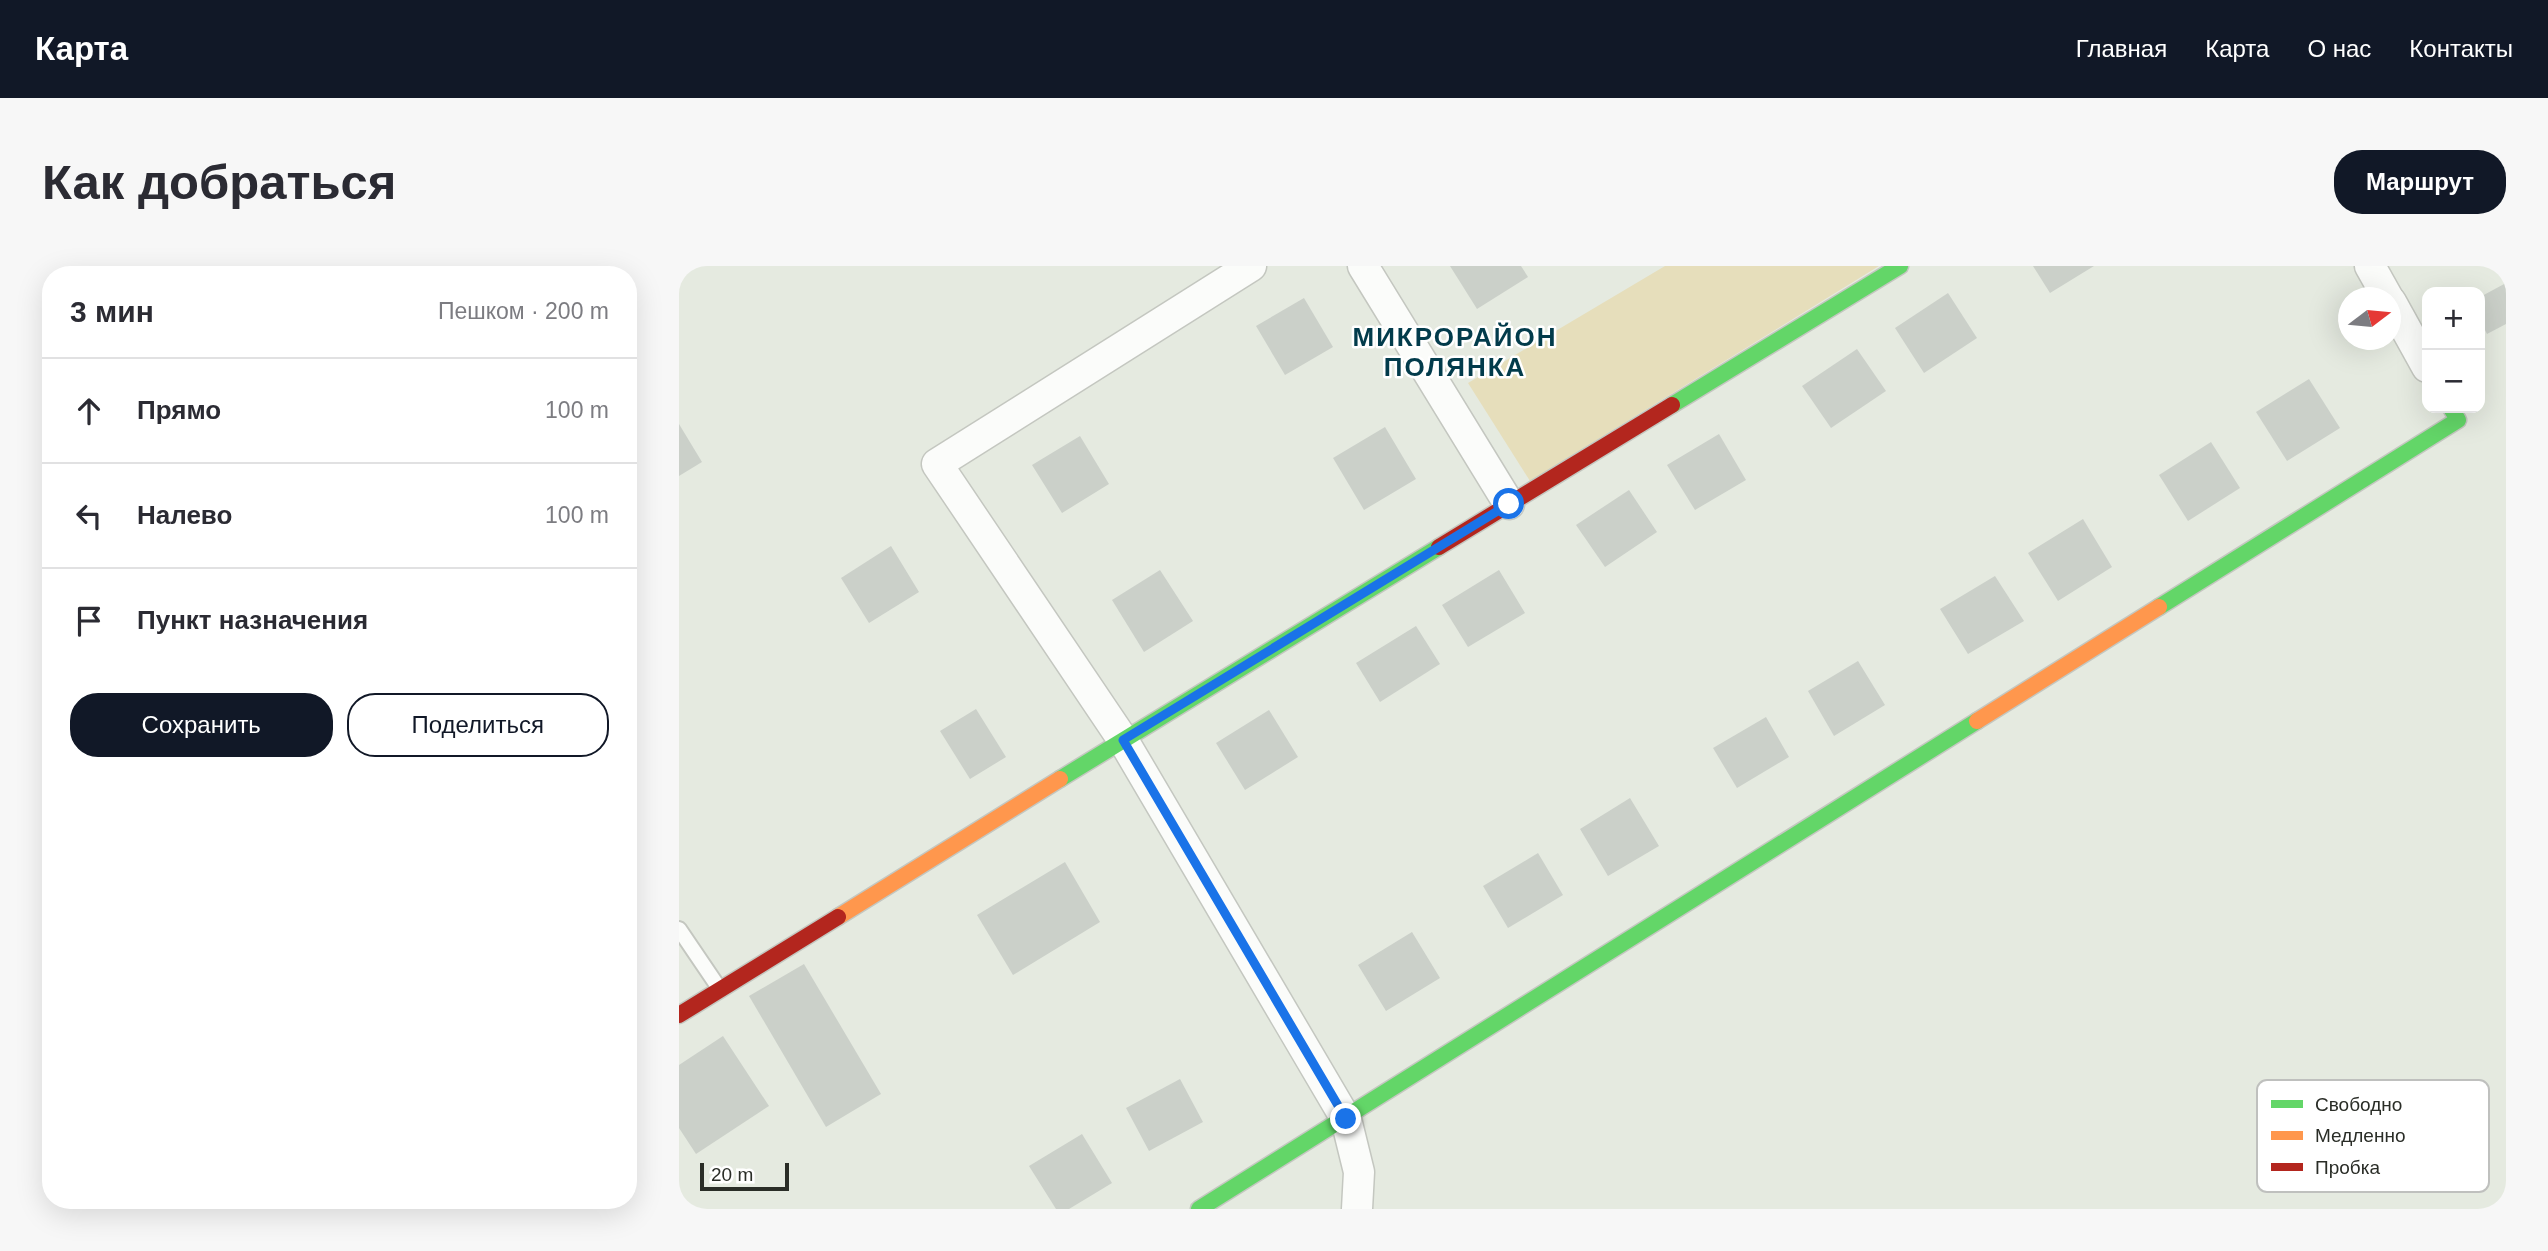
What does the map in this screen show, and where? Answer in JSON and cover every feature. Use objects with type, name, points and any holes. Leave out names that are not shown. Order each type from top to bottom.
[{"type":"street","points":[[1251,266],[937,464],[1123,740],[1346,1119],[1359,1172],[1357,1209]]},
{"type":"street","points":[[1363,266],[1509,504]]},
{"type":"street","points":[[679,1015],[1899,266]]},
{"type":"street","points":[[2370,266],[2382,287]]},
{"type":"street","points":[[2401,320],[2422,358]]},
{"type":"street","points":[[1199,1209],[2458,420],[2454,413]]},
{"type":"lane","points":[[679,929],[720,989]]},
{"type":"shaded area","points":[[1665,266],[1879,266],[1530,481],[1468,383]]},
{"type":"building","points":[[1450,266],[1521,266],[1528,277],[1477,309]]},
{"type":"building","points":[[2033,266],[2094,266],[2050,293]]},
{"type":"building","points":[[2506,283],[2506,324],[2487,334],[2485,330],[2485,294]]},
{"type":"building","points":[[1948,293],[1977,338],[1924,373],[1895,328]]},
{"type":"building","points":[[1304,298],[1333,347],[1285,375],[1256,326]]},
{"type":"building","points":[[1857,349],[1886,391],[1831,428],[1802,386]]},
{"type":"building","points":[[2309,379],[2340,428],[2287,461],[2256,412]]},
{"type":"building","points":[[679,424],[702,462],[679,476]]},
{"type":"building","points":[[1385,427],[1416,479],[1364,510],[1333,458]]},
{"type":"building","points":[[1719,434],[1746,480],[1695,510],[1667,465]]},
{"type":"building","points":[[1080,436],[1109,484],[1062,513],[1032,465]]},
{"type":"building","points":[[2211,442],[2240,488],[2188,521],[2159,475]]},
{"type":"building","points":[[1629,490],[1657,532],[1605,567],[1576,525]]},
{"type":"building","points":[[2083,519],[2112,567],[2058,601],[2028,553]]},
{"type":"building","points":[[891,546],[919,592],[869,623],[841,578]]},
{"type":"building","points":[[1160,570],[1193,621],[1144,652],[1112,600]]},
{"type":"building","points":[[1499,570],[1525,613],[1468,647],[1442,605]]},
{"type":"building","points":[[1995,576],[2024,621],[1968,654],[1940,609]]},
{"type":"building","points":[[1416,626],[1440,664],[1380,702],[1356,663]]},
{"type":"building","points":[[1858,661],[1885,705],[1834,736],[1808,691]]},
{"type":"building","points":[[976,709],[1006,757],[970,779],[940,731]]},
{"type":"building","points":[[1269,710],[1298,757],[1245,790],[1216,743]]},
{"type":"building","points":[[1766,717],[1789,757],[1737,788],[1713,748]]},
{"type":"building","points":[[1630,798],[1659,846],[1608,876],[1580,829]]},
{"type":"building","points":[[1538,853],[1563,895],[1508,928],[1483,886]]},
{"type":"building","points":[[1065,862],[1100,922],[1013,975],[977,915]]},
{"type":"building","points":[[1412,932],[1440,978],[1386,1011],[1358,965]]},
{"type":"building","points":[[804,964],[881,1094],[826,1127],[749,996]]},
{"type":"building","points":[[723,1036],[769,1106],[696,1154],[679,1128],[679,1065]]},
{"type":"building","points":[[1180,1079],[1203,1122],[1149,1151],[1126,1108]]},
{"type":"building","points":[[1082,1134],[1112,1183],[1069,1209],[1056,1209],[1029,1166]]},
{"type":"traffic: fast","points":[[1672,405],[1900,266]]},
{"type":"traffic: fast","points":[[2159,607],[2458,420],[2454,413]]},
{"type":"traffic: fast","points":[[1060,779],[1439,547]]},
{"type":"traffic: fast","points":[[1199,1209],[1977,721]]},
{"type":"traffic: slow","points":[[1977,721],[2159,607]]},
{"type":"traffic: slow","points":[[838,917],[1060,779]]},
{"type":"traffic: jam","points":[[1439,547],[1672,405]]},
{"type":"traffic: jam","points":[[679,1015],[838,917]]},
{"type":"district","name":"МИКРОРАЙОН ПОЛЯНКА","points":[[1455,352]]},
{"type":"route","points":[[1346,1119],[1123,740],[1509,504]]}]
